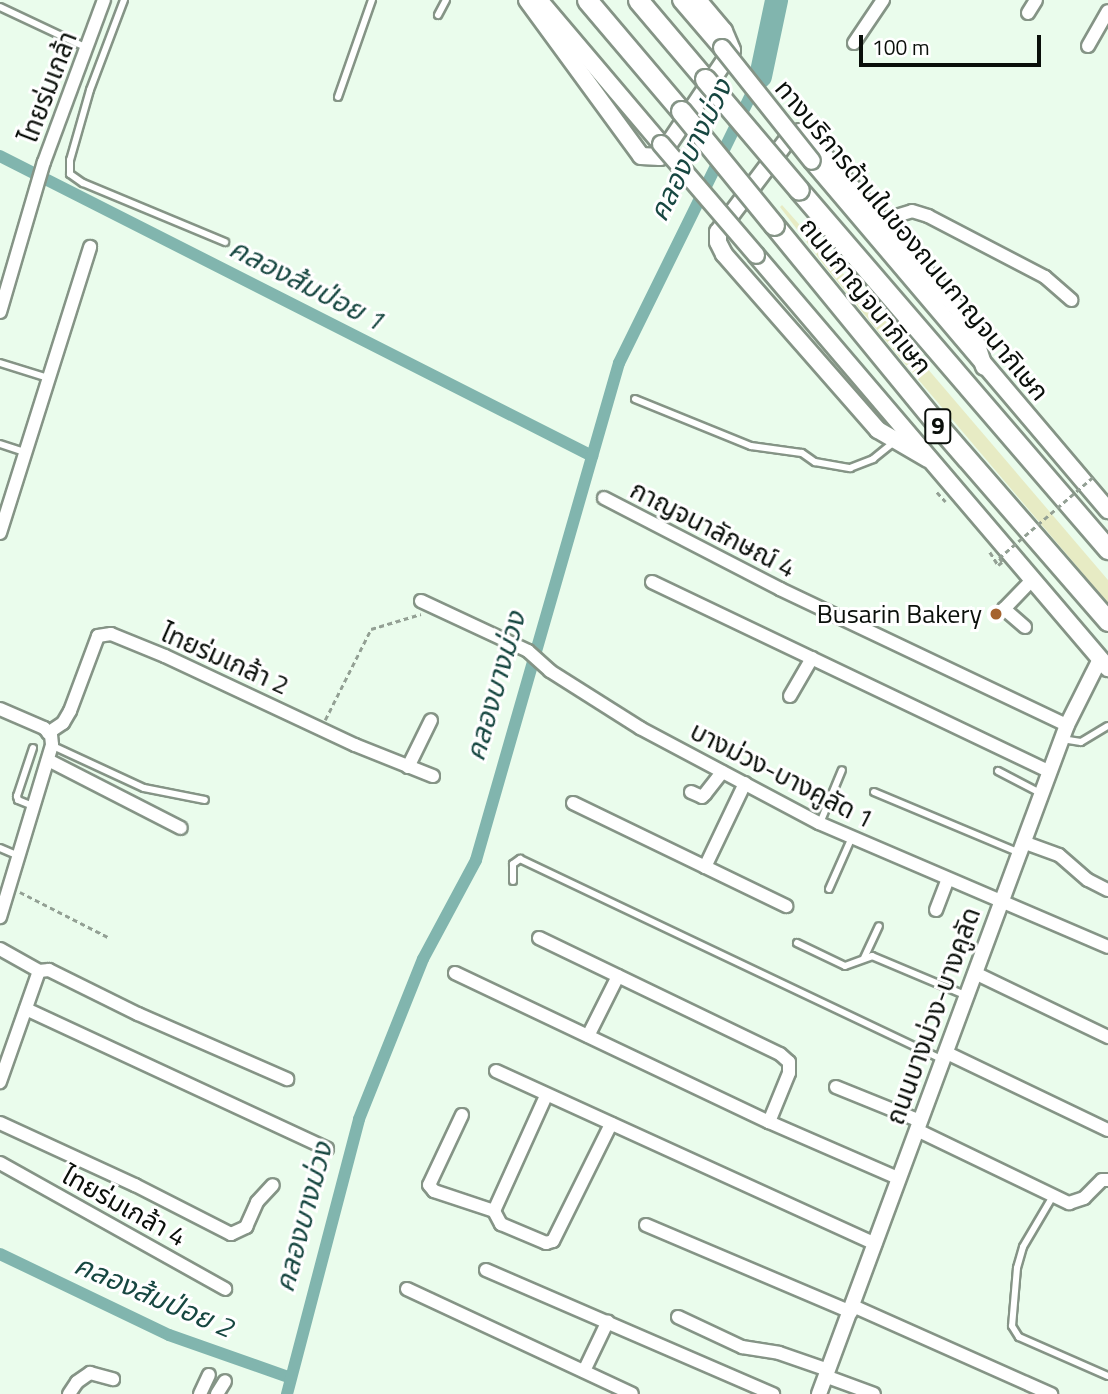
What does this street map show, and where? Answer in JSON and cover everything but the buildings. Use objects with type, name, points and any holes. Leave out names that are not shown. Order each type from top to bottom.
[{"type":"highway","name":"ถนนกาญจนาภิเษก","points":[[587,0],[942,430],[1108,621]]},
{"type":"highway","name":"ถนนกาญจนาภิเษก","points":[[638,0],[1108,549]]},
{"type":"main road","points":[[527,0],[641,156],[660,157],[732,50],[724,31],[698,0]]},
{"type":"main road","points":[[539,0],[1104,664]]},
{"type":"main road","name":"ทางบริการด้านในของถนนกาญจนาภิเษก","points":[[681,0],[984,367],[1108,510]]},
{"type":"main road","points":[[928,459],[898,439],[878,430],[724,254],[718,242],[719,232],[791,135],[800,132],[883,220],[960,312],[975,339],[984,367]]},
{"type":"street","name":"ไทยร่มเกล้า","points":[[0,312],[44,162],[104,0]]},
{"type":"street","points":[[854,43],[883,0]]},
{"type":"street","points":[[1028,13],[1036,0]]},
{"type":"street","points":[[1088,46],[1108,11]]},
{"type":"street","points":[[883,220],[912,211],[928,216],[1045,277],[1071,300]]},
{"type":"street","points":[[1,529],[90,247]]},
{"type":"street","name":"กาญจนาลักษณ์ 4","points":[[604,498],[780,589],[1068,725]]},
{"type":"street","points":[[1025,627],[1004,609],[1031,581]]},
{"type":"street","points":[[652,582],[1050,772]]},
{"type":"street","name":"บางม่วง-บางคูลัด 1","points":[[421,601],[528,650],[550,671],[640,728],[819,823],[1108,947]]},
{"type":"street","name":"ไทยร่มเกล้า 2","points":[[50,739],[66,717],[98,636],[103,634],[165,656],[320,729],[433,776]]},
{"type":"street","points":[[790,695],[812,658]]},
{"type":"street","name":"ถนนบางม่วง-บางคูลัด","points":[[819,1394],[1062,739],[1104,664]]},
{"type":"street","points":[[0,709],[50,739],[48,760],[0,917]]},
{"type":"street","points":[[408,767],[431,720]]},
{"type":"street","points":[[48,760],[181,828]]},
{"type":"street","points":[[691,792],[702,797],[722,772]]},
{"type":"street","points":[[705,867],[744,783]]},
{"type":"street","points":[[573,803],[786,906]]},
{"type":"street","points":[[1021,848],[1059,855],[1088,880],[1108,890]]},
{"type":"street","points":[[936,910],[948,879]]},
{"type":"street","points":[[538,938],[780,1054],[789,1062],[789,1073],[769,1122]]},
{"type":"street","points":[[0,949],[39,971],[49,970],[138,1014],[287,1079]]},
{"type":"street","points":[[0,1082],[39,971]]},
{"type":"street","points":[[455,973],[769,1122],[898,1178]]},
{"type":"street","points":[[975,973],[1108,1037]]},
{"type":"street","points":[[588,1036],[618,976]]},
{"type":"street","points":[[26,1009],[327,1149]]},
{"type":"street","points":[[945,1056],[1108,1130]]},
{"type":"street","points":[[496,1071],[875,1244]]},
{"type":"street","points":[[836,1087],[1069,1203],[1077,1201],[1102,1180],[1108,1180]]},
{"type":"street","points":[[494,1211],[546,1096]]},
{"type":"street","points":[[462,1115],[429,1185],[434,1191],[494,1211],[501,1224],[546,1243],[553,1241],[611,1124]]},
{"type":"street","points":[[0,1123],[135,1185],[231,1234],[246,1227],[257,1202],[273,1185]]},
{"type":"street","name":"ไทยร่มเกล้า 4","points":[[0,1163],[225,1289]]},
{"type":"street","points":[[646,1225],[704,1252],[852,1309],[1051,1394]]},
{"type":"street","points":[[486,1270],[772,1394]]},
{"type":"street","points":[[407,1289],[632,1394]]},
{"type":"street","points":[[678,1317],[741,1347],[779,1353],[874,1394]]},
{"type":"street","points":[[584,1371],[608,1321]]},
{"type":"street","points":[[69,1394],[77,1382],[90,1373],[113,1379]]},
{"type":"street","points":[[204,1393],[209,1375]]},
{"type":"street","points":[[217,1394],[225,1381]]},
{"type":"lane","points":[[124,0],[90,90],[70,160],[70,174],[83,183],[226,242]]},
{"type":"lane","points":[[338,97],[372,0]]},
{"type":"lane","points":[[438,15],[446,0]]},
{"type":"lane","points":[[0,8],[87,48]]},
{"type":"lane","points":[[0,363],[49,378]]},
{"type":"lane","points":[[635,399],[751,446],[802,453],[815,462],[850,468],[873,459],[898,439]]},
{"type":"lane","points":[[0,444],[25,452]]},
{"type":"lane","points":[[1062,739],[1081,742],[1108,726]]},
{"type":"lane","points":[[50,739],[144,788],[205,800]]},
{"type":"lane","points":[[33,748],[17,796],[18,800],[34,807]]},
{"type":"lane","points":[[819,823],[842,770]]},
{"type":"lane","points":[[998,771],[1042,794]]},
{"type":"lane","points":[[874,792],[1021,848]]},
{"type":"lane","points":[[829,890],[852,837]]},
{"type":"lane","points":[[0,848],[19,856]]},
{"type":"lane","points":[[513,881],[513,864],[520,859],[619,909],[945,1056]]},
{"type":"lane","points":[[864,958],[879,926]]},
{"type":"lane","points":[[797,943],[845,966],[872,956],[967,996]]},
{"type":"lane","points":[[1053,1195],[1023,1247],[1017,1268],[1012,1326],[1019,1337],[1108,1376]]},
{"type":"path","points":[[990,552],[999,565],[1002,562],[999,558],[1094,476]]},
{"type":"path","points":[[320,729],[371,629],[438,608]]},
{"type":"path","points":[[9,886],[108,937]]},
{"type":"green space","points":[[782,205],[921,361],[1108,580],[1108,603],[900,358],[824,265],[780,207]]},
{"type":"waterway","name":"คลองบางม่วง","points":[[760,76],[776,0]]},
{"type":"waterway","name":"คลองบางม่วง","points":[[287,1394],[359,1119],[423,959],[476,860],[619,363],[760,76]]},
{"type":"waterway","name":"คลองส้มป่อย 1","points":[[0,156],[592,456]]},
{"type":"waterway","name":"คลองส้มป่อย 2","points":[[0,1254],[169,1335],[291,1378]]},
{"type":"place","name":"Busarin Bakery","points":[[996,614]]}]
